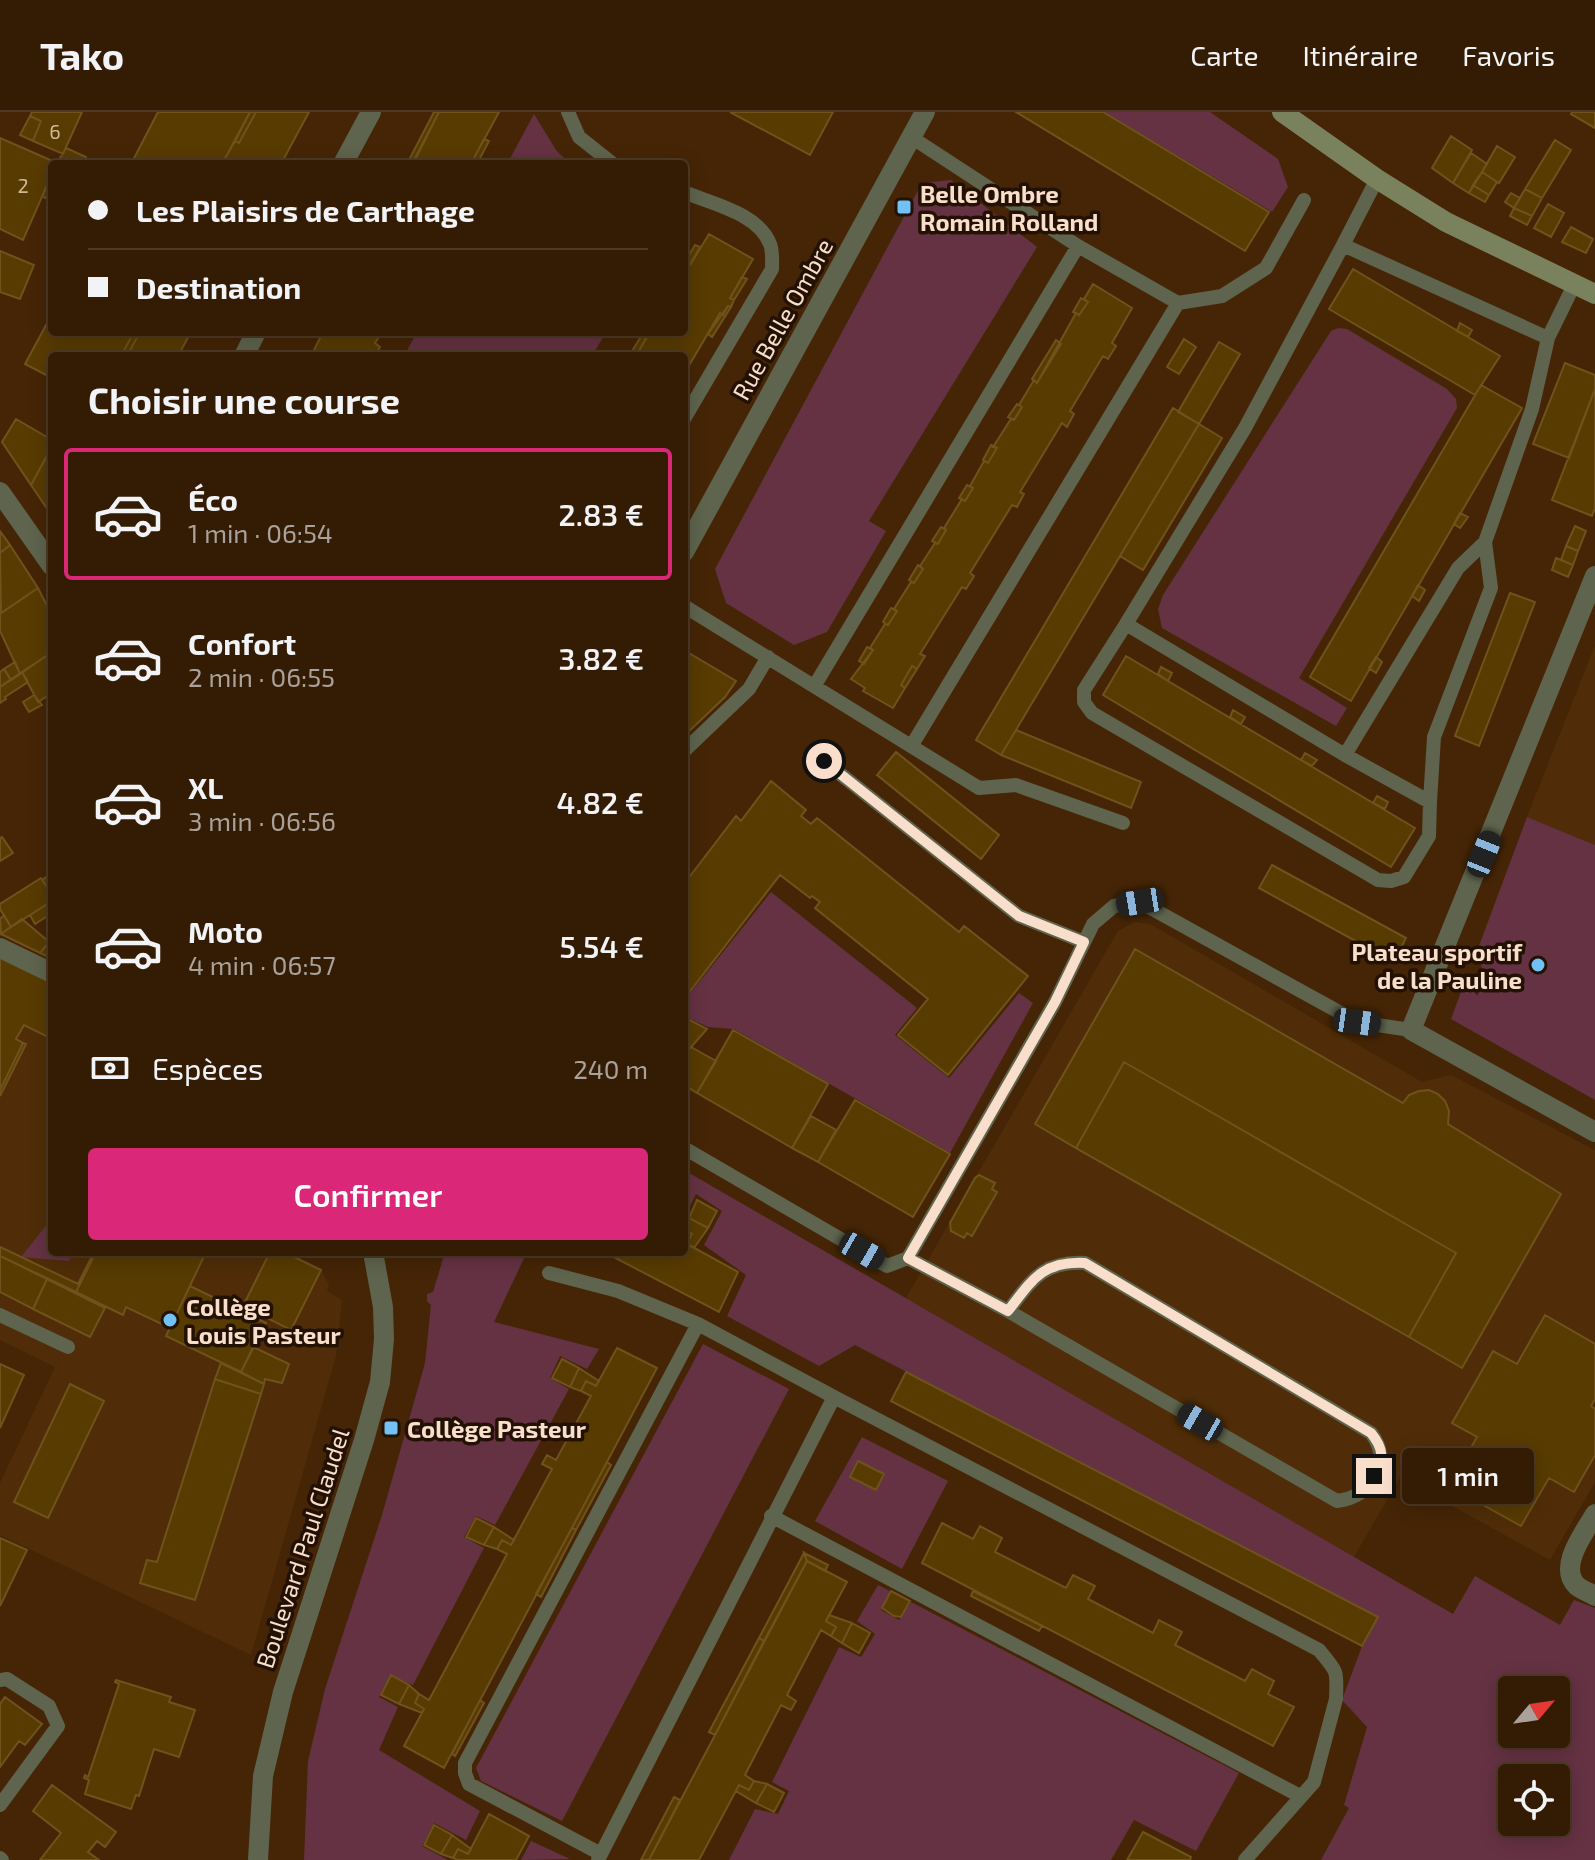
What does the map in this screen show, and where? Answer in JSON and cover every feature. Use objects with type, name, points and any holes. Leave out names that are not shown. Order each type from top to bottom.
[{"type":"main road","points":[[1282,112],[1377,179],[1446,222],[1595,294]]},
{"type":"street","points":[[345,160],[371,112]]},
{"type":"street","name":"Rue Belle Ombre","points":[[688,545],[925,112]]},
{"type":"street","points":[[3,505],[48,561]]},
{"type":"street","points":[[1595,576],[1411,1030],[1595,1132]]},
{"type":"street","points":[[0,948],[48,971]]},
{"type":"street","name":"Boulevard Paul Claudel","points":[[258,1860],[263,1776],[283,1692],[380,1382],[383,1307],[374,1256]]},
{"type":"street","points":[[1595,1514],[1571,1559],[1569,1573],[1577,1586],[1595,1596]]},
{"type":"lane","points":[[568,112],[579,137],[608,160]]},
{"type":"lane","points":[[911,137],[1078,246],[1178,303],[1222,296],[1266,268],[1304,200]]},
{"type":"lane","points":[[1377,179],[1245,428],[1084,690],[1084,702],[1092,713],[1378,880],[1391,881],[1404,877],[1429,836],[1434,737],[1491,588],[1485,542]]},
{"type":"lane","points":[[688,194],[743,216],[758,226],[771,245],[772,269],[688,412]]},
{"type":"lane","points":[[1343,245],[1548,338]]},
{"type":"lane","points":[[815,685],[1078,246]]},
{"type":"lane","points":[[1345,755],[1458,568],[1485,542],[1532,409],[1548,338],[1574,285]]},
{"type":"lane","points":[[912,745],[1178,303]]},
{"type":"lane","points":[[688,608],[979,788],[1016,785],[1123,823]]},
{"type":"lane","points":[[1126,624],[1430,802]]},
{"type":"lane","points":[[688,747],[749,689],[768,657]]},
{"type":"lane","points":[[824,761],[1019,916],[1084,942]]},
{"type":"lane","points":[[688,1150],[887,1266],[908,1258],[1055,1002],[1093,924],[1114,906],[1140,902],[1357,1022],[1411,1030]]},
{"type":"lane","points":[[908,1258],[1008,1311],[1337,1501],[1365,1492],[1383,1460],[1381,1445],[1371,1433],[1085,1263],[1064,1262],[1044,1269],[1008,1311]]},
{"type":"lane","points":[[549,1273],[618,1291],[698,1324],[1319,1650],[1336,1672],[1336,1699],[1314,1782],[1245,1860]]},
{"type":"lane","points":[[0,1315],[68,1347]]},
{"type":"lane","points":[[698,1324],[465,1763],[469,1784],[599,1857],[834,1397]]},
{"type":"lane","points":[[771,1516],[1300,1796]]},
{"type":"lane","points":[[0,1680],[7,1679],[49,1706],[58,1726],[0,1805]]},
{"type":"shaded area","points":[[1104,112],[1210,112],[1278,159],[1288,187],[1272,212]]},
{"type":"shaded area","points":[[534,114],[556,150],[566,160],[509,160]]},
{"type":"shaded area","points":[[951,180],[1037,247],[869,521],[886,531],[827,632],[794,645],[726,603],[715,569],[922,183]]},
{"type":"shaded area","points":[[1347,329],[1447,389],[1456,399],[1457,408],[1299,678],[1347,708],[1336,726],[1162,628],[1158,609],[1163,595],[1331,331]]},
{"type":"shaded area","points":[[415,336],[604,336],[594,352],[406,352]]},
{"type":"shaded area","points":[[1595,645],[1595,845],[1527,817]]},
{"type":"shaded area","name":"Plateau sportif de la Pauline","points":[[1527,817],[1595,845],[1595,1100],[1451,1019],[1466,978],[1477,996],[1486,977],[1476,954]]},
{"type":"shaded area","points":[[771,892],[917,1008],[895,1035],[949,1078],[1019,993],[1033,1003],[950,1153],[734,1029],[708,1027],[688,1018],[688,996]]},
{"type":"shaded area","points":[[1135,922],[1152,925],[1422,1082],[1451,1075],[1595,1150],[1595,1482],[1550,1560],[1425,1491],[1412,1476],[1411,1458],[1354,1557],[906,1298],[1118,931]]},
{"type":"shaded area","name":"Collège Louis Pasteur","points":[[0,956],[48,979],[48,1256],[292,1256],[321,1270],[329,1285],[327,1291],[342,1300],[336,1356],[251,1655],[0,1535],[0,1483],[55,1367],[0,1340]]},
{"type":"shaded area","points":[[688,1172],[1453,1614],[1475,1576],[1560,1625],[1574,1600],[1595,1608],[1595,1860],[1321,1860],[1349,1808],[1344,1805],[1367,1727],[1342,1700],[1362,1646],[1377,1617],[855,1345],[819,1366],[727,1316],[746,1275],[704,1245],[722,1211],[696,1194],[688,1210]]},
{"type":"shaded area","points":[[48,1223],[48,1256],[71,1256],[69,1261],[21,1257]]},
{"type":"shaded area","points":[[444,1256],[525,1256],[494,1322],[599,1349],[587,1369],[560,1356],[550,1378],[569,1389],[495,1525],[476,1516],[464,1537],[484,1548],[413,1685],[390,1675],[379,1697],[398,1707],[379,1750],[480,1811],[466,1840],[434,1823],[422,1846],[448,1860],[304,1860],[308,1761],[325,1689],[382,1515],[425,1363],[431,1305],[427,1294],[433,1292]]},
{"type":"shaded area","points":[[703,1344],[789,1389],[562,1821],[481,1781],[476,1768]]},
{"type":"shaded area","points":[[862,1437],[948,1481],[902,1569],[815,1521]]},
{"type":"shaded area","points":[[878,1585],[890,1591],[881,1610],[899,1620],[911,1602],[1239,1773],[1196,1851],[1134,1820],[1111,1860],[729,1860],[755,1809],[778,1814],[789,1791],[772,1782],[839,1647],[861,1657],[875,1634],[857,1621]]},
{"type":"shaded area","points":[[531,1841],[570,1859],[521,1860]]},
{"type":"building","points":[[32,112],[82,112],[63,154],[33,141],[41,121],[30,116]]},
{"type":"building","points":[[158,112],[250,112],[224,160],[133,160]]},
{"type":"building","points":[[250,112],[256,112],[239,143],[235,141]]},
{"type":"building","points":[[256,112],[309,112],[283,160],[224,160],[235,141],[239,143]]},
{"type":"building","points":[[434,112],[439,112],[414,160],[409,160]]},
{"type":"building","points":[[439,112],[499,112],[473,160],[415,160]]},
{"type":"building","points":[[730,112],[833,112],[810,155]]},
{"type":"building","points":[[1016,112],[1103,112],[1269,212],[1245,251]]},
{"type":"building","points":[[1595,112],[1595,128],[1571,114]]},
{"type":"building","points":[[30,116],[41,121],[33,141],[20,135]]},
{"type":"building","points":[[1451,136],[1472,150],[1453,183],[1432,168]]},
{"type":"building","points":[[0,138],[50,160],[48,183],[23,240],[0,229]]},
{"type":"building","points":[[484,139],[489,141],[479,160],[473,160]]},
{"type":"building","points":[[1555,140],[1571,150],[1542,198],[1525,189]]},
{"type":"building","points":[[1497,146],[1515,157],[1499,183],[1482,172]]},
{"type":"building","points":[[66,148],[86,157],[85,160],[59,160]]},
{"type":"building","points":[[1471,153],[1487,164],[1469,193],[1453,183]]},
{"type":"building","points":[[1482,172],[1497,182],[1489,195],[1473,185]]},
{"type":"building","points":[[48,183],[48,199],[42,196]]},
{"type":"building","points":[[1473,185],[1489,195],[1485,202],[1469,193]]},
{"type":"building","points":[[1525,189],[1542,198],[1532,216],[1514,208]]},
{"type":"building","points":[[1511,193],[1520,198],[1514,208],[1505,202]]},
{"type":"building","points":[[1548,204],[1564,213],[1551,237],[1534,228]]},
{"type":"building","points":[[1514,208],[1532,216],[1527,225],[1510,216]]},
{"type":"building","points":[[1571,227],[1593,239],[1586,253],[1562,242]]},
{"type":"building","points":[[709,234],[753,259],[730,298],[734,300],[731,307],[728,306],[723,315],[720,313],[688,367],[688,352],[638,352],[648,336],[688,336],[688,268]]},
{"type":"building","points":[[695,245],[700,247],[688,268],[688,257]]},
{"type":"building","points":[[0,251],[34,265],[20,299],[0,292]]},
{"type":"building","points":[[1353,269],[1500,356],[1475,395],[1329,309]]},
{"type":"building","points":[[742,277],[747,279],[734,300],[730,298]]},
{"type":"building","points":[[1093,284],[1132,308],[1112,343],[1116,346],[1108,359],[1103,356],[1070,411],[1074,414],[1067,427],[1062,423],[1020,492],[1024,494],[1017,507],[1012,505],[970,573],[974,576],[966,589],[962,587],[920,654],[925,656],[917,669],[912,666],[901,685],[905,688],[893,708],[863,691],[865,688],[851,679],[873,650],[870,648],[897,611],[894,609],[911,582],[914,583],[923,569],[920,566],[935,543],[938,544],[962,499],[965,501],[973,488],[970,486],[984,461],[988,463],[997,448],[993,447],[1022,407],[1019,405],[1034,380],[1037,383],[1076,313],[1079,315],[1088,302],[1084,299]]},
{"type":"building","points":[[1081,298],[1088,302],[1079,315],[1073,312]]},
{"type":"building","points":[[728,306],[731,307],[712,337],[708,334]]},
{"type":"building","points":[[48,321],[48,336],[132,336],[123,352],[48,352],[48,376],[25,364]]},
{"type":"building","points":[[1460,323],[1472,330],[1468,337],[1457,331]]},
{"type":"building","points":[[132,336],[138,336],[129,352],[123,352]]},
{"type":"building","points":[[138,336],[189,336],[180,352],[129,352]]},
{"type":"building","points":[[321,336],[379,336],[375,343],[380,347],[377,352],[313,352]]},
{"type":"building","points":[[641,336],[646,338],[638,352],[631,352]]},
{"type":"building","points":[[1184,339],[1196,347],[1179,374],[1167,367]]},
{"type":"building","points":[[1056,340],[1061,344],[1037,383],[1032,379]]},
{"type":"building","points":[[1219,342],[1240,354],[1199,424],[1178,412]]},
{"type":"building","points":[[1565,363],[1595,375],[1595,389],[1569,458],[1533,444]]},
{"type":"building","points":[[1481,385],[1522,408],[1351,701],[1310,677]]},
{"type":"building","points":[[1595,389],[1595,508],[1592,516],[1552,500]]},
{"type":"building","points":[[1017,404],[1022,407],[1014,420],[1008,417]]},
{"type":"building","points":[[1173,408],[1199,424],[1001,755],[976,740]]},
{"type":"building","points":[[16,419],[48,438],[48,454],[31,485],[2,442]]},
{"type":"building","points":[[1199,424],[1222,438],[1143,570],[1120,556]]},
{"type":"building","points":[[991,445],[997,448],[988,463],[983,460]]},
{"type":"building","points":[[48,454],[48,510],[31,485]]},
{"type":"building","points":[[967,485],[973,488],[965,501],[959,498]]},
{"type":"building","points":[[1460,513],[1468,517],[1460,528],[1454,524]]},
{"type":"building","points":[[1575,526],[1586,531],[1578,551],[1566,546]]},
{"type":"building","points":[[941,527],[946,530],[938,544],[932,541]]},
{"type":"building","points":[[0,531],[10,545],[0,553]]},
{"type":"building","points":[[10,545],[38,588],[1,613],[0,553]]},
{"type":"building","points":[[1566,546],[1578,551],[1573,565],[1561,560]]},
{"type":"building","points":[[1556,558],[1573,565],[1568,577],[1552,570]]},
{"type":"building","points":[[918,565],[923,569],[914,583],[909,580]]},
{"type":"building","points":[[1418,585],[1425,590],[1419,601],[1412,596]]},
{"type":"building","points":[[38,588],[48,608],[48,655],[20,674],[0,631],[0,614]]},
{"type":"building","points":[[1510,593],[1535,602],[1479,746],[1455,736]]},
{"type":"building","points":[[891,608],[897,611],[888,625],[883,622]]},
{"type":"building","points":[[867,647],[873,650],[864,664],[859,661]]},
{"type":"building","points":[[688,652],[736,681],[725,697],[688,732]]},
{"type":"building","points":[[48,655],[48,696],[38,702],[22,672]]},
{"type":"building","points":[[1126,656],[1415,828],[1391,867],[1103,695]]},
{"type":"building","points":[[1376,657],[1382,662],[1376,673],[1369,668]]},
{"type":"building","points":[[15,662],[20,674],[11,680],[4,669]]},
{"type":"building","points":[[912,666],[917,669],[905,688],[901,685]]},
{"type":"building","points":[[1161,667],[1172,673],[1168,681],[1158,674]]},
{"type":"building","points":[[4,669],[11,680],[0,687],[0,672]]},
{"type":"building","points":[[22,672],[28,682],[0,703],[0,687]]},
{"type":"building","points":[[34,695],[42,705],[29,712],[23,702]]},
{"type":"building","points":[[1233,710],[1245,717],[1241,724],[1230,717]]},
{"type":"building","points":[[1016,730],[1141,782],[1131,808],[1001,755]]},
{"type":"building","points":[[896,752],[999,835],[981,859],[877,775]]},
{"type":"building","points":[[1305,753],[1317,760],[1312,766],[1301,760]]},
{"type":"building","points":[[771,781],[806,810],[801,816],[811,824],[817,818],[959,932],[964,926],[1028,976],[948,1075],[898,1035],[928,999],[815,908],[820,902],[780,875],[688,994],[688,879],[736,816],[741,821]]},
{"type":"building","points":[[1377,796],[1388,802],[1385,809],[1373,803]]},
{"type":"building","points":[[0,838],[13,853],[0,861]]},
{"type":"building","points":[[1272,865],[1406,938],[1394,962],[1259,888]]},
{"type":"building","points":[[41,878],[48,888],[48,904],[11,927],[0,904]]},
{"type":"building","points":[[48,904],[48,916],[35,924],[30,915]]},
{"type":"building","points":[[4,915],[11,927],[1,934],[0,919]]},
{"type":"building","points":[[22,919],[48,943],[40,953],[1,934]]},
{"type":"building","points":[[48,943],[48,957],[40,953]]},
{"type":"building","points":[[1135,949],[1403,1103],[1409,1095],[1419,1091],[1429,1090],[1438,1094],[1449,1111],[1448,1124],[1561,1194],[1462,1368],[1409,1337],[1456,1253],[1124,1062],[1076,1148],[1035,1124]]},
{"type":"building","points":[[0,955],[48,980],[48,1037],[24,1025],[16,1039],[23,1043],[0,1090]]},
{"type":"building","points":[[688,1019],[707,1029],[688,1050]]},
{"type":"building","points":[[733,1030],[828,1084],[792,1148],[697,1093]]},
{"type":"building","points":[[23,1043],[26,1044],[0,1096],[0,1090]]},
{"type":"building","points":[[691,1047],[716,1061],[697,1093],[688,1087],[688,1050]]},
{"type":"building","points":[[1124,1062],[1456,1253],[1409,1337],[1076,1148]]},
{"type":"building","points":[[855,1100],[950,1154],[913,1217],[818,1162]]},
{"type":"building","points":[[811,1116],[836,1130],[818,1162],[792,1148]]},
{"type":"building","points":[[979,1175],[995,1183],[992,1189],[997,1192],[972,1236],[967,1233],[964,1238],[951,1231],[950,1223]]},
{"type":"building","points":[[697,1200],[717,1211],[708,1228],[689,1218]]},
{"type":"building","points":[[689,1218],[708,1228],[694,1248],[688,1245],[692,1234],[688,1232]]},
{"type":"building","points":[[688,1245],[738,1272],[719,1312],[612,1256],[688,1256]]},
{"type":"building","points":[[0,1247],[78,1284],[94,1256],[76,1292],[0,1256]]},
{"type":"building","points":[[0,1256],[47,1279],[33,1309],[0,1292]]},
{"type":"building","points":[[94,1256],[204,1256],[170,1328],[126,1307],[123,1315],[76,1292]]},
{"type":"building","points":[[268,1256],[292,1256],[321,1270],[291,1330],[243,1306]]},
{"type":"building","points":[[47,1279],[105,1308],[90,1337],[33,1309]]},
{"type":"building","points":[[190,1286],[266,1323],[241,1372],[166,1336]]},
{"type":"building","points":[[1545,1315],[1595,1344],[1595,1399],[1591,1406],[1595,1409],[1595,1455],[1574,1492],[1549,1478],[1521,1526],[1449,1486],[1477,1437],[1452,1423],[1493,1351],[1517,1364]]},
{"type":"building","points":[[253,1347],[289,1364],[282,1383],[265,1379],[264,1384],[241,1372]]},
{"type":"building","points":[[617,1348],[657,1368],[444,1768],[404,1746],[424,1709],[415,1703],[419,1694],[429,1700],[507,1554],[497,1549],[502,1540],[511,1545],[552,1469],[542,1464],[547,1455],[556,1460],[591,1396],[581,1391],[586,1381],[596,1386]]},
{"type":"building","points":[[562,1359],[579,1368],[570,1387],[552,1378]]},
{"type":"building","points":[[221,1363],[264,1384],[261,1394],[215,1379]]},
{"type":"building","points":[[0,1364],[24,1375],[0,1428]]},
{"type":"building","points":[[579,1368],[599,1381],[596,1386],[586,1381],[581,1391],[570,1387]]},
{"type":"building","points":[[906,1372],[1378,1617],[1362,1646],[891,1401]]},
{"type":"building","points":[[215,1379],[261,1394],[195,1600],[140,1583],[147,1560],[157,1562]]},
{"type":"building","points":[[70,1384],[104,1401],[48,1518],[14,1502]]},
{"type":"building","points":[[858,1461],[884,1474],[876,1490],[850,1477]]},
{"type":"building","points":[[607,1462],[611,1465],[576,1530],[572,1528]]},
{"type":"building","points":[[476,1518],[494,1527],[484,1545],[466,1537]]},
{"type":"building","points":[[942,1523],[973,1539],[980,1526],[1002,1538],[995,1552],[1066,1588],[1073,1575],[1095,1586],[1088,1599],[1153,1633],[1159,1620],[1182,1632],[1175,1645],[1245,1681],[1252,1669],[1274,1681],[1268,1694],[1294,1707],[1273,1746],[922,1563]]},
{"type":"building","points":[[494,1527],[514,1540],[511,1545],[502,1540],[497,1549],[484,1545]]},
{"type":"building","points":[[572,1528],[576,1530],[541,1597],[536,1594]]},
{"type":"building","points":[[0,1538],[27,1550],[0,1606]]},
{"type":"building","points":[[804,1553],[828,1565],[825,1571],[807,1561]]},
{"type":"building","points":[[804,1553],[807,1561],[764,1641],[759,1638]]},
{"type":"building","points":[[807,1561],[847,1582],[826,1621],[836,1627],[831,1636],[821,1630],[787,1695],[796,1701],[791,1710],[781,1705],[745,1775],[754,1781],[749,1790],[739,1785],[699,1860],[649,1860]]},
{"type":"building","points":[[891,1591],[910,1601],[901,1617],[882,1608]]},
{"type":"building","points":[[973,1591],[1042,1626],[1039,1631],[971,1596]]},
{"type":"building","points":[[829,1615],[852,1623],[842,1643],[831,1636],[836,1627],[826,1621]]},
{"type":"building","points":[[852,1623],[870,1633],[859,1653],[842,1643]]},
{"type":"building","points":[[759,1638],[764,1641],[715,1735],[709,1732]]},
{"type":"building","points":[[391,1675],[409,1685],[399,1704],[381,1695]]},
{"type":"building","points":[[116,1680],[171,1697],[169,1702],[195,1710],[179,1757],[154,1749],[139,1796],[136,1795],[131,1809],[85,1794],[89,1780],[84,1778],[85,1775],[88,1777],[119,1684]]},
{"type":"building","points":[[409,1685],[419,1694],[415,1703],[424,1709],[422,1713],[399,1704]]},
{"type":"building","points":[[5,1697],[42,1724],[25,1745],[19,1741],[0,1767],[0,1704]]},
{"type":"building","points":[[480,1700],[484,1703],[455,1756],[452,1754]]},
{"type":"building","points":[[754,1781],[767,1784],[756,1803],[736,1791],[739,1785],[749,1790]]},
{"type":"building","points":[[767,1784],[784,1793],[774,1812],[756,1803]]},
{"type":"building","points":[[52,1785],[116,1832],[105,1847],[97,1841],[88,1852],[99,1860],[40,1860],[61,1833],[33,1811]]},
{"type":"building","points":[[674,1797],[680,1800],[649,1860],[641,1860]]},
{"type":"building","points":[[489,1814],[529,1836],[516,1860],[453,1858],[458,1849],[468,1854]]},
{"type":"building","points":[[434,1825],[452,1835],[441,1854],[424,1845]]},
{"type":"building","points":[[1143,1832],[1191,1857],[1190,1860],[1127,1860]]},
{"type":"building","points":[[452,1835],[471,1849],[468,1854],[458,1849],[453,1858],[441,1854]]},
{"type":"place","name":"Belle Ombre Romain Rolland","points":[[904,207]]},
{"type":"place","name":"Plateau sportif de la Pauline","points":[[1538,965]]},
{"type":"place","name":"Collège Louis Pasteur","points":[[170,1320]]},
{"type":"place","name":"Collège Pasteur","points":[[391,1428]]},
{"type":"route","points":[[824,761],[1019,916],[1084,942],[1055,1002],[908,1258],[1008,1311],[1044,1269],[1064,1262],[1085,1263],[1371,1433],[1381,1445],[1383,1460],[1374,1476]]}]
